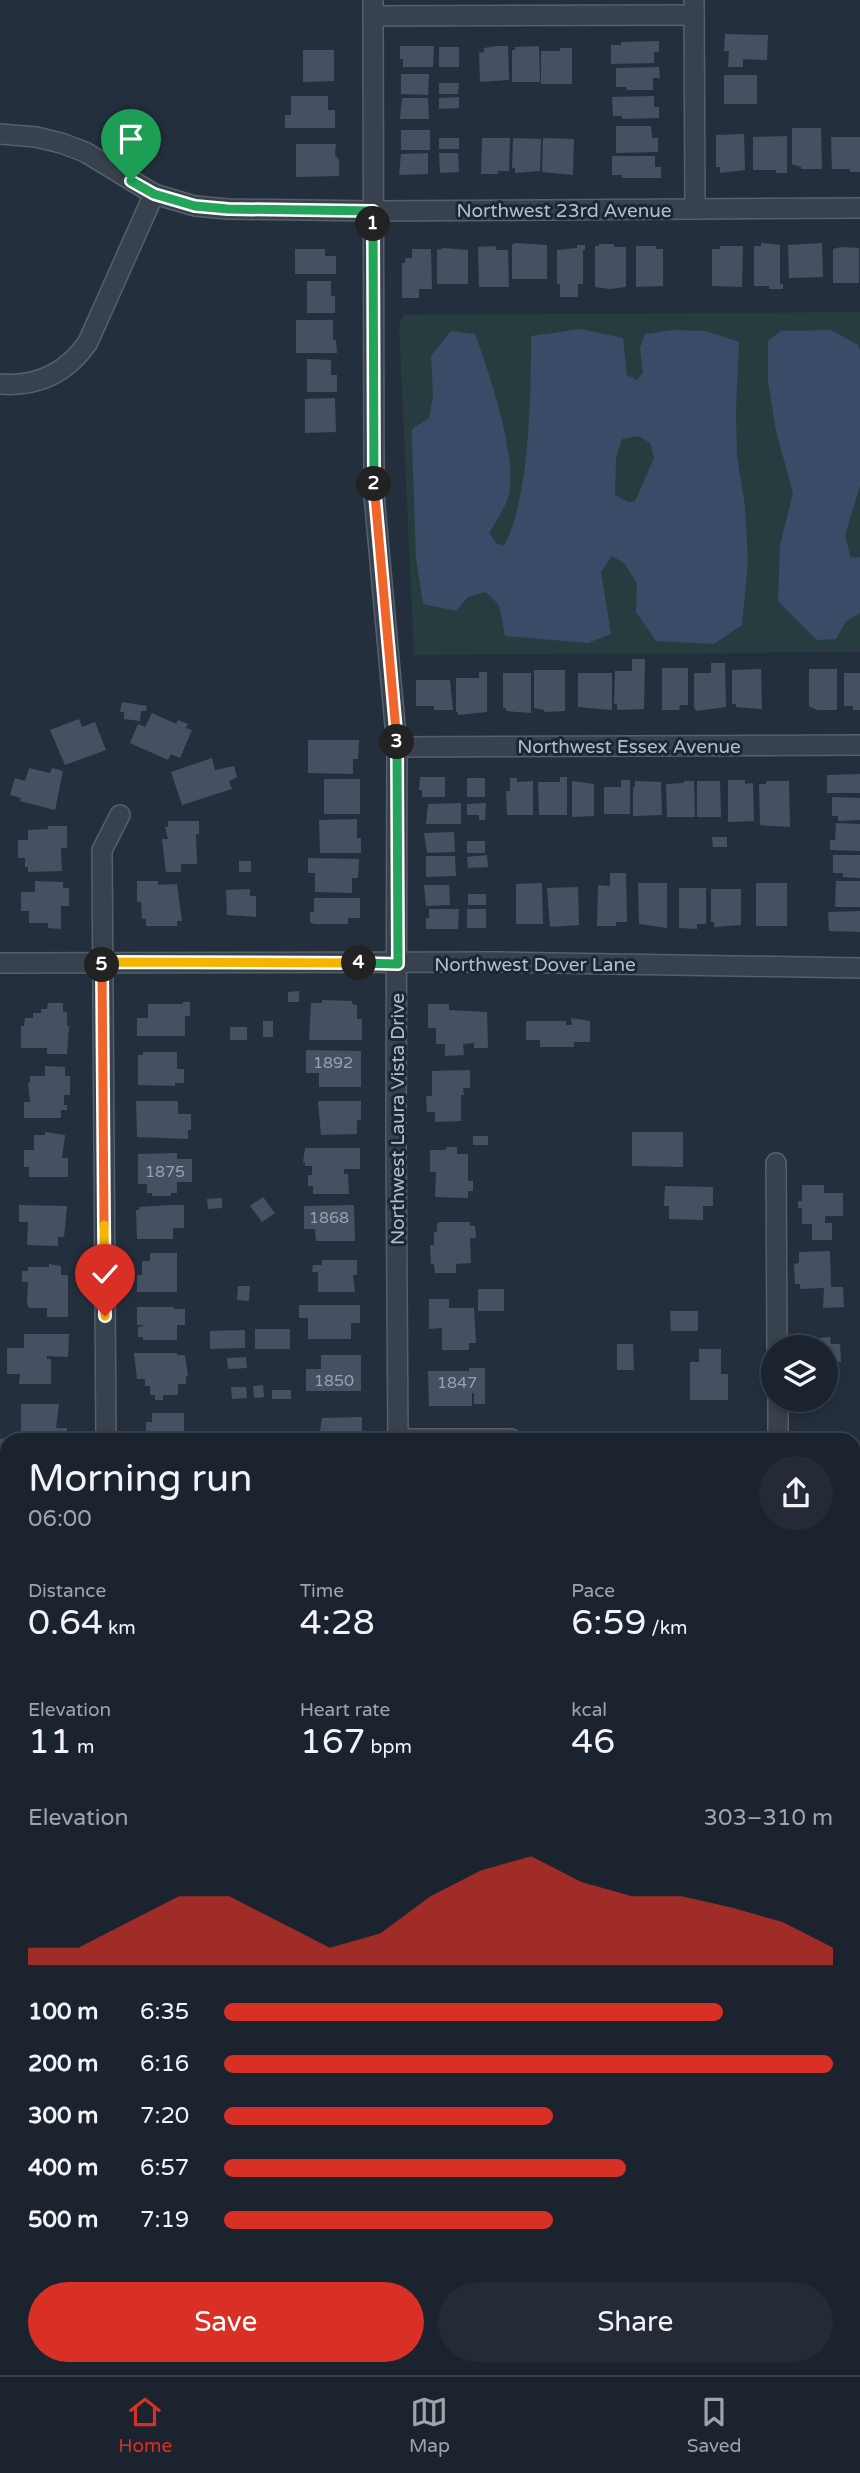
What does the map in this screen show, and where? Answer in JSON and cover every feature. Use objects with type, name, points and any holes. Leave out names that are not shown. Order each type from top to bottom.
[{"type":"street","points":[[373,8],[694,7],[695,209]]},
{"type":"street","name":"Northwest Laura Vista Drive","points":[[373,8],[374,495],[397,747],[398,1433]]},
{"type":"street","name":"Northwest 23rd Avenue","points":[[0,134],[61,142],[85,152],[154,194],[195,206],[373,211],[860,208]]},
{"type":"street","points":[[0,384],[33,383],[51,376],[78,357],[88,342],[154,194]]},
{"type":"street","name":"Northwest Essex Avenue","points":[[397,747],[860,744]]},
{"type":"street","points":[[106,1433],[102,850],[120,815]]},
{"type":"street","name":"Northwest Dover Lane","points":[[0,963],[500,962],[860,968]]},
{"type":"street","points":[[776,1163],[777,1335]]},
{"type":"street","points":[[778,1412],[778,1433]]},
{"type":"green space","points":[[860,312],[860,652],[414,655],[399,325],[404,315]]},
{"type":"water","points":[[581,329],[623,338],[627,375],[637,380],[643,372],[640,348],[645,334],[673,330],[706,331],[739,342],[737,456],[745,506],[748,562],[742,625],[714,644],[656,641],[636,612],[637,584],[625,564],[612,556],[601,572],[611,634],[588,643],[505,636],[499,605],[486,592],[468,597],[456,611],[423,604],[416,558],[412,429],[429,418],[433,396],[431,356],[451,331],[475,334],[500,413],[509,457],[509,494],[489,533],[496,543],[504,546],[513,526],[524,473],[531,336]],"holes":[[[638,436],[650,443],[654,458],[635,501],[629,502],[615,495],[616,457],[622,439]]]},
{"type":"water","points":[[831,330],[858,345],[860,351],[860,486],[845,536],[851,558],[860,557],[860,613],[846,621],[836,639],[817,640],[778,601],[780,545],[793,493],[776,431],[768,381],[768,341],[781,331]]},
{"type":"building","points":[[725,34],[768,35],[767,60],[743,59],[743,67],[728,67],[729,51],[724,51]]},
{"type":"building","points":[[659,41],[659,52],[654,52],[654,63],[611,64],[611,45],[621,45],[621,42]]},
{"type":"building","points":[[400,46],[434,46],[433,67],[403,67]]},
{"type":"building","points":[[508,46],[509,80],[480,82],[479,53],[484,52],[484,48]]},
{"type":"building","points":[[539,46],[540,82],[512,82],[512,50],[515,50],[515,47]]},
{"type":"building","points":[[439,47],[459,47],[459,67],[439,67]]},
{"type":"building","points":[[560,48],[572,48],[572,84],[541,84],[541,51],[560,51]]},
{"type":"building","points":[[303,50],[334,50],[334,81],[303,82]]},
{"type":"building","points":[[659,67],[660,78],[653,78],[653,90],[627,90],[626,87],[616,87],[616,68]]},
{"type":"building","points":[[401,74],[429,74],[428,95],[401,94]]},
{"type":"building","points":[[724,75],[757,75],[757,104],[724,104]]},
{"type":"building","points":[[439,83],[459,83],[458,94],[439,94]]},
{"type":"building","points":[[291,96],[328,96],[328,110],[335,110],[335,128],[285,128],[285,115],[291,115]]},
{"type":"building","points":[[654,96],[654,107],[659,107],[659,118],[622,119],[622,116],[613,116],[612,97]]},
{"type":"building","points":[[459,97],[459,108],[439,109],[439,98]]},
{"type":"building","points":[[402,98],[428,98],[429,119],[400,119]]},
{"type":"building","points":[[616,126],[651,126],[652,138],[658,138],[658,152],[616,153]]},
{"type":"building","points":[[792,128],[821,128],[822,169],[801,169],[792,164]]},
{"type":"building","points":[[401,130],[430,130],[430,150],[401,150]]},
{"type":"building","points":[[744,134],[745,170],[720,173],[720,167],[716,167],[716,135]]},
{"type":"building","points":[[787,136],[787,173],[753,170],[753,137]]},
{"type":"building","points":[[831,137],[860,137],[860,172],[832,169]]},
{"type":"building","points":[[439,138],[459,138],[459,149],[439,149]]},
{"type":"building","points":[[482,138],[510,138],[509,171],[481,174]]},
{"type":"building","points":[[513,138],[541,139],[540,171],[515,173],[515,168],[512,168]]},
{"type":"building","points":[[543,138],[574,139],[573,175],[542,172]]},
{"type":"building","points":[[296,144],[336,144],[339,176],[296,177]]},
{"type":"building","points":[[428,153],[428,174],[399,175],[401,154]]},
{"type":"building","points":[[439,153],[458,153],[459,172],[440,173]]},
{"type":"building","points":[[612,156],[655,156],[655,167],[661,167],[661,178],[622,178],[622,175],[612,175]]},
{"type":"building","points":[[761,243],[780,245],[780,284],[783,284],[783,289],[754,286],[754,246],[761,246]]},
{"type":"building","points":[[822,243],[823,277],[789,278],[788,245]]},
{"type":"building","points":[[599,244],[626,247],[626,287],[595,287],[595,246]]},
{"type":"building","points":[[512,245],[547,245],[547,279],[512,279]]},
{"type":"building","points":[[577,245],[585,245],[583,284],[578,284],[578,297],[560,297],[560,284],[557,284],[557,250],[577,248]]},
{"type":"building","points":[[496,246],[496,250],[508,250],[509,287],[479,287],[478,247]]},
{"type":"building","points":[[636,246],[656,246],[656,249],[663,249],[663,286],[636,287]]},
{"type":"building","points":[[720,246],[743,246],[742,287],[712,286],[712,249],[720,249]]},
{"type":"building","points":[[859,248],[859,283],[833,283],[833,249]]},
{"type":"building","points":[[295,249],[325,249],[325,256],[336,256],[336,274],[295,274]]},
{"type":"building","points":[[412,249],[431,249],[432,289],[419,289],[419,298],[402,298],[402,263],[405,263],[405,258],[412,258]]},
{"type":"building","points":[[437,250],[468,250],[468,284],[437,284]]},
{"type":"building","points":[[307,281],[331,281],[331,296],[335,296],[335,313],[307,313]]},
{"type":"building","points":[[296,320],[333,320],[333,340],[336,340],[337,353],[296,353]]},
{"type":"building","points":[[307,359],[331,360],[331,375],[337,375],[337,392],[307,392]]},
{"type":"building","points":[[335,398],[336,432],[305,433],[305,399]]},
{"type":"building","points":[[632,659],[645,659],[644,709],[617,710],[617,704],[614,704],[615,671],[632,671]]},
{"type":"building","points":[[711,663],[725,663],[726,707],[696,711],[694,673],[711,673]]},
{"type":"building","points":[[662,668],[688,668],[688,705],[680,705],[679,710],[662,710]]},
{"type":"building","points":[[761,669],[762,709],[736,707],[736,704],[732,704],[732,670]]},
{"type":"building","points":[[809,669],[837,669],[837,710],[817,710],[809,706]]},
{"type":"building","points":[[534,670],[565,670],[565,711],[544,712],[534,708]]},
{"type":"building","points":[[479,672],[487,672],[487,712],[458,715],[456,678],[479,678]]},
{"type":"building","points":[[503,673],[531,673],[531,713],[506,711],[506,708],[503,708]]},
{"type":"building","points":[[578,673],[612,673],[612,710],[578,707]]},
{"type":"building","points":[[844,673],[860,673],[860,710],[853,710],[853,706],[844,706]]},
{"type":"building","points":[[416,680],[450,680],[453,710],[416,706]]},
{"type":"building","points":[[122,702],[147,706],[146,711],[141,711],[140,721],[124,719],[124,712],[120,712]]},
{"type":"building","points":[[152,713],[176,724],[178,720],[188,724],[186,728],[192,730],[180,758],[171,754],[168,760],[130,743],[138,724],[145,727]]},
{"type":"building","points":[[79,719],[82,727],[95,722],[106,750],[65,765],[50,730]]},
{"type":"building","points":[[308,740],[359,740],[358,759],[353,759],[353,774],[308,773]]},
{"type":"building","points":[[212,758],[215,770],[234,766],[237,777],[229,781],[232,789],[182,805],[171,772]]},
{"type":"building","points":[[29,768],[50,773],[52,768],[63,771],[55,810],[20,801],[21,798],[10,795],[15,778],[25,781]]},
{"type":"building","points":[[860,774],[860,793],[827,793],[827,775]]},
{"type":"building","points":[[420,777],[445,777],[445,797],[422,797],[422,790],[419,790]]},
{"type":"building","points":[[560,777],[567,777],[567,815],[539,815],[538,782],[560,782]]},
{"type":"building","points":[[467,778],[485,778],[485,797],[467,797]]},
{"type":"building","points":[[510,778],[517,778],[517,782],[533,781],[533,815],[507,815],[506,791],[510,791]]},
{"type":"building","points":[[324,779],[360,779],[360,814],[324,814]]},
{"type":"building","points":[[621,780],[630,780],[630,814],[604,814],[604,787],[621,787]]},
{"type":"building","points":[[728,780],[753,783],[754,821],[728,822]]},
{"type":"building","points":[[572,781],[594,784],[594,816],[572,817]]},
{"type":"building","points":[[635,781],[661,782],[662,815],[633,816]]},
{"type":"building","points":[[694,781],[695,817],[667,817],[666,784]]},
{"type":"building","points":[[697,781],[720,781],[721,817],[697,817]]},
{"type":"building","points":[[766,781],[789,781],[790,827],[760,825],[759,784],[766,784]]},
{"type":"building","points":[[832,797],[860,798],[860,820],[838,821],[838,816],[832,816]]},
{"type":"building","points":[[461,803],[461,824],[426,824],[428,804]]},
{"type":"building","points":[[486,803],[485,820],[479,820],[479,815],[467,815],[467,804]]},
{"type":"building","points":[[357,819],[357,838],[361,838],[361,853],[320,853],[319,820]]},
{"type":"building","points":[[168,821],[199,821],[199,834],[196,834],[197,864],[181,864],[181,872],[166,872],[162,839],[168,839],[165,827],[168,827]]},
{"type":"building","points":[[836,823],[860,824],[860,851],[830,850],[830,840],[835,840]]},
{"type":"building","points":[[48,826],[67,826],[67,848],[61,848],[62,871],[28,872],[25,858],[18,858],[18,840],[28,840],[28,830],[48,829]]},
{"type":"building","points":[[454,832],[455,852],[427,853],[424,833]]},
{"type":"building","points":[[712,837],[727,837],[727,847],[713,847]]},
{"type":"building","points":[[467,841],[485,841],[485,853],[467,853]]},
{"type":"building","points":[[487,855],[488,867],[468,868],[467,857]]},
{"type":"building","points":[[833,855],[860,855],[860,878],[843,877],[843,873],[833,873]]},
{"type":"building","points":[[426,856],[455,856],[456,876],[426,877]]},
{"type":"building","points":[[308,858],[359,859],[358,878],[352,878],[352,893],[315,892],[315,873],[308,873]]},
{"type":"building","points":[[239,861],[251,861],[251,872],[239,872]]},
{"type":"building","points":[[610,873],[626,873],[627,922],[616,922],[616,926],[597,926],[598,885],[610,886]]},
{"type":"building","points":[[35,881],[63,882],[63,888],[69,888],[69,906],[61,906],[61,929],[48,928],[48,923],[29,923],[29,911],[21,911],[21,892],[35,892]]},
{"type":"building","points":[[137,881],[158,881],[158,885],[177,884],[182,921],[177,921],[177,926],[146,926],[146,919],[142,919],[141,902],[137,902]]},
{"type":"building","points":[[836,881],[860,881],[860,907],[835,907]]},
{"type":"building","points":[[542,883],[543,924],[516,924],[516,884]]},
{"type":"building","points":[[638,883],[667,883],[667,928],[639,924]]},
{"type":"building","points":[[756,883],[787,883],[787,926],[756,926]]},
{"type":"building","points":[[424,885],[449,885],[450,905],[426,906]]},
{"type":"building","points":[[578,887],[579,925],[550,927],[547,888]]},
{"type":"building","points":[[679,888],[706,888],[706,924],[697,924],[697,929],[679,928]]},
{"type":"building","points":[[250,889],[250,896],[256,896],[256,917],[227,915],[226,890]]},
{"type":"building","points":[[711,889],[741,889],[741,925],[714,927],[714,922],[711,922]]},
{"type":"building","points":[[468,894],[486,894],[486,905],[468,905]]},
{"type":"building","points":[[314,898],[360,898],[360,918],[348,918],[348,924],[314,924],[310,922],[310,912],[314,912]]},
{"type":"building","points":[[429,909],[459,909],[458,929],[426,929]]},
{"type":"building","points":[[467,909],[486,909],[486,928],[467,928]]},
{"type":"building","points":[[860,911],[860,932],[829,931],[828,912]]},
{"type":"building","points":[[299,991],[299,1002],[288,1002],[288,992]]},
{"type":"building","points":[[322,1000],[352,1001],[352,1004],[357,1005],[357,1019],[362,1019],[362,1040],[309,1040],[311,1003],[322,1003]]},
{"type":"building","points":[[190,1002],[190,1016],[185,1016],[185,1036],[137,1036],[137,1018],[148,1018],[148,1004]]},
{"type":"building","points":[[48,1003],[63,1003],[63,1012],[67,1012],[67,1054],[47,1054],[47,1048],[21,1048],[21,1026],[24,1026],[25,1018],[33,1018],[33,1013],[41,1013],[41,1009],[47,1009]]},
{"type":"building","points":[[428,1004],[449,1004],[449,1010],[487,1012],[488,1048],[474,1048],[474,1043],[463,1044],[464,1055],[445,1056],[445,1044],[436,1044],[436,1028],[428,1028]]},
{"type":"building","points":[[571,1018],[590,1021],[590,1042],[574,1042],[574,1047],[540,1047],[540,1040],[526,1040],[526,1021],[566,1021],[566,1025],[572,1025]]},
{"type":"building","points":[[263,1021],[273,1021],[273,1037],[263,1037]]},
{"type":"building","points":[[230,1027],[247,1027],[247,1040],[230,1040]]},
{"type":"building","points":[[306,1050],[361,1051],[361,1087],[319,1087],[319,1073],[306,1073]]},
{"type":"building","points":[[143,1052],[177,1052],[177,1069],[184,1069],[184,1083],[175,1083],[175,1086],[138,1085],[138,1055],[143,1055]]},
{"type":"building","points":[[45,1066],[65,1067],[65,1076],[70,1076],[70,1095],[64,1095],[67,1110],[61,1110],[61,1118],[24,1118],[24,1102],[30,1102],[30,1076],[45,1076]]},
{"type":"building","points":[[470,1070],[470,1088],[463,1088],[464,1095],[461,1095],[461,1121],[435,1122],[435,1112],[427,1112],[426,1096],[432,1096],[432,1071]]},
{"type":"building","points":[[136,1101],[178,1101],[178,1114],[191,1114],[188,1139],[137,1137]]},
{"type":"building","points":[[318,1101],[361,1101],[361,1120],[357,1120],[357,1134],[321,1135]]},
{"type":"building","points":[[45,1132],[65,1135],[62,1158],[68,1158],[68,1177],[29,1177],[29,1167],[24,1167],[24,1150],[34,1150],[34,1135],[45,1135]]},
{"type":"building","points":[[632,1132],[683,1132],[683,1167],[632,1166]]},
{"type":"building","points":[[473,1136],[488,1136],[488,1145],[473,1145]]},
{"type":"building","points":[[446,1147],[457,1147],[457,1154],[468,1154],[468,1181],[473,1181],[473,1191],[468,1191],[468,1198],[435,1197],[436,1172],[430,1172],[430,1150],[446,1150]]},
{"type":"building","points":[[305,1148],[360,1148],[360,1169],[344,1169],[344,1174],[348,1174],[349,1194],[313,1194],[313,1186],[308,1186],[308,1175],[312,1175],[312,1166],[305,1166],[303,1163]]},
{"type":"building","points":[[177,1153],[177,1159],[192,1159],[192,1182],[177,1182],[177,1193],[171,1193],[171,1196],[152,1196],[152,1193],[147,1193],[147,1184],[138,1184],[138,1154]]},
{"type":"building","points":[[802,1185],[824,1185],[824,1193],[843,1193],[843,1216],[825,1216],[825,1223],[832,1223],[832,1240],[812,1240],[812,1224],[802,1224],[802,1208],[798,1208],[798,1201],[802,1201]]},
{"type":"building","points":[[665,1186],[713,1187],[713,1206],[703,1206],[703,1220],[669,1219],[669,1206],[664,1206]]},
{"type":"building","points":[[263,1197],[275,1213],[262,1222],[250,1206]]},
{"type":"building","points":[[222,1198],[222,1208],[208,1209],[207,1199]]},
{"type":"building","points":[[19,1205],[67,1206],[64,1237],[58,1237],[58,1246],[27,1245],[28,1222],[19,1222]]},
{"type":"building","points":[[184,1205],[184,1228],[173,1228],[173,1239],[137,1239],[136,1210],[139,1210],[139,1207]]},
{"type":"building","points":[[354,1205],[355,1241],[316,1241],[315,1229],[304,1229],[304,1206]]},
{"type":"building","points":[[470,1222],[470,1226],[475,1226],[476,1238],[470,1238],[471,1263],[456,1264],[456,1273],[435,1273],[434,1264],[431,1264],[430,1245],[434,1245],[434,1232],[437,1232],[437,1224]]},
{"type":"building","points":[[830,1251],[831,1287],[843,1287],[844,1307],[823,1308],[824,1288],[800,1289],[800,1284],[795,1284],[794,1264],[799,1263],[799,1252]]},
{"type":"building","points":[[150,1253],[177,1253],[177,1292],[137,1292],[137,1275],[142,1275],[142,1261],[150,1261]]},
{"type":"building","points":[[322,1260],[357,1260],[357,1275],[353,1275],[355,1292],[318,1292],[318,1272],[312,1272],[313,1265],[322,1265]]},
{"type":"building","points":[[49,1264],[61,1266],[61,1275],[68,1275],[68,1317],[47,1317],[47,1308],[29,1308],[27,1304],[28,1282],[22,1282],[22,1271],[28,1271],[28,1267],[49,1267]]},
{"type":"building","points":[[238,1286],[250,1286],[249,1301],[237,1300]]},
{"type":"building","points":[[478,1289],[504,1289],[504,1311],[478,1311]]},
{"type":"building","points":[[429,1299],[449,1299],[449,1308],[474,1308],[476,1343],[469,1343],[469,1350],[442,1350],[442,1328],[429,1329]]},
{"type":"building","points":[[299,1305],[360,1305],[360,1323],[351,1323],[351,1339],[308,1339],[308,1318],[299,1318]]},
{"type":"building","points":[[137,1307],[185,1309],[185,1325],[177,1325],[177,1340],[143,1340],[143,1337],[138,1337],[138,1327],[146,1325],[137,1325]]},
{"type":"building","points":[[670,1311],[698,1311],[698,1331],[671,1331]]},
{"type":"building","points":[[255,1329],[290,1329],[290,1349],[255,1349]]},
{"type":"building","points":[[245,1330],[245,1348],[210,1349],[210,1331]]},
{"type":"building","points":[[24,1334],[69,1334],[68,1357],[47,1356],[47,1359],[51,1359],[51,1384],[19,1384],[20,1374],[7,1374],[7,1348],[24,1348]]},
{"type":"building","points":[[617,1344],[633,1344],[634,1370],[617,1370]]},
{"type":"building","points":[[838,1344],[840,1344],[841,1362],[838,1362]]},
{"type":"building","points":[[699,1349],[721,1349],[721,1374],[728,1374],[728,1400],[690,1400],[690,1362],[699,1362]]},
{"type":"building","points":[[134,1353],[185,1355],[188,1376],[186,1384],[178,1384],[178,1395],[163,1395],[163,1400],[155,1400],[155,1395],[150,1395],[150,1386],[145,1386],[145,1379],[137,1379]]},
{"type":"building","points":[[321,1355],[361,1355],[361,1391],[306,1391],[306,1369],[321,1369]]},
{"type":"building","points":[[246,1357],[247,1368],[228,1369],[227,1358]]},
{"type":"building","points":[[469,1368],[485,1368],[485,1404],[474,1404],[472,1393],[472,1406],[429,1406],[428,1371],[469,1371]]},
{"type":"building","points":[[263,1385],[264,1397],[254,1398],[253,1386]]},
{"type":"building","points":[[231,1387],[246,1387],[247,1398],[232,1399]]},
{"type":"building","points":[[272,1390],[291,1390],[291,1399],[272,1399]]},
{"type":"building","points":[[21,1404],[59,1404],[56,1428],[67,1428],[67,1433],[21,1433]]},
{"type":"building","points":[[152,1413],[184,1413],[184,1433],[146,1433],[146,1422],[152,1422]]},
{"type":"building","points":[[362,1417],[362,1433],[320,1433],[322,1418]]},
{"type":"route","points":[[105,1316],[102,962],[398,964],[397,747],[374,495],[373,211],[195,206],[154,194],[131,181]]}]
